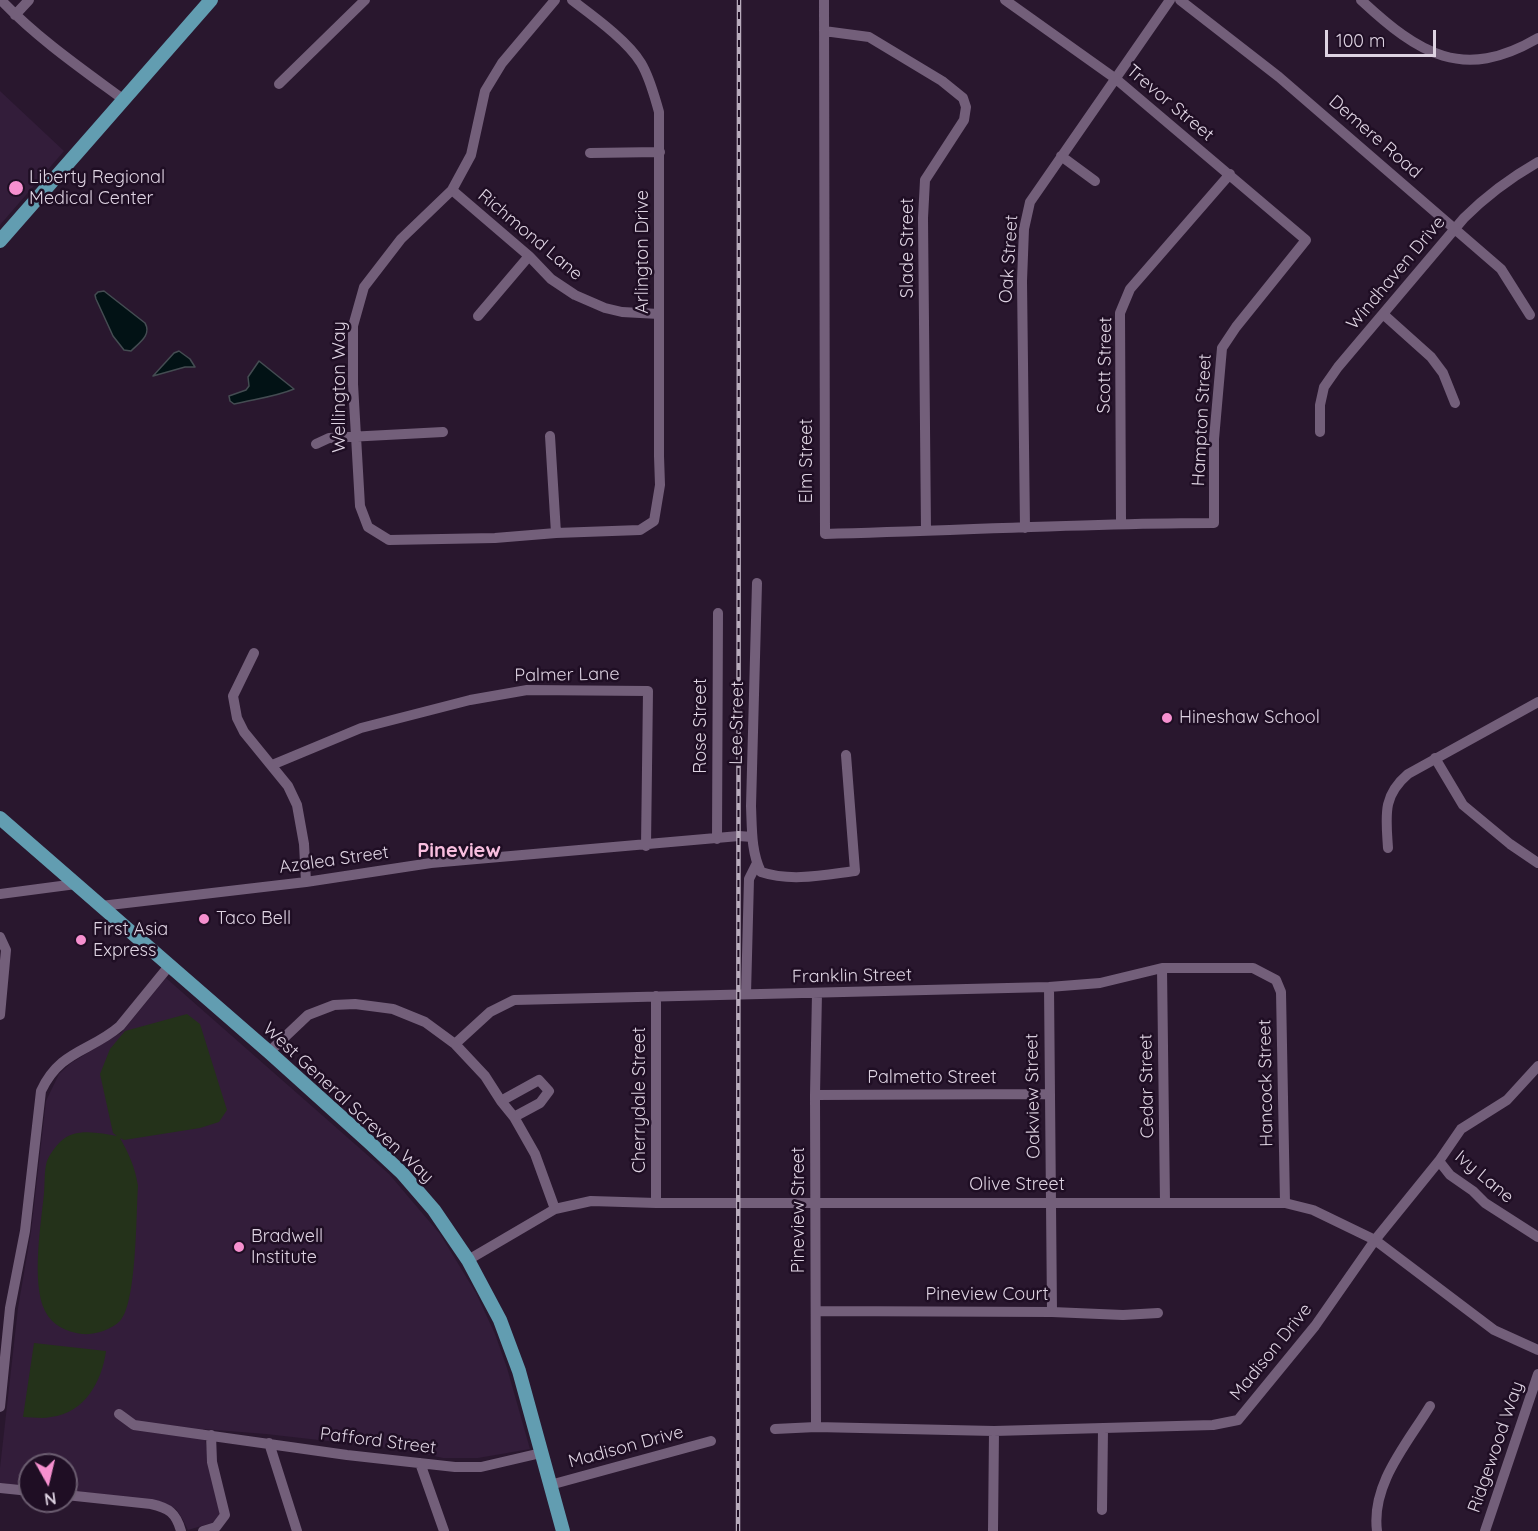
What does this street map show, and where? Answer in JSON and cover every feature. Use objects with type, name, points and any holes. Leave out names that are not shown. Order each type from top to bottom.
[{"type":"main road","points":[[0,241],[211,0]]},
{"type":"main road","name":"West General Screven Way","points":[[0,818],[269,1052],[402,1173],[435,1210],[491,1300],[510,1346],[563,1531]]},
{"type":"street","points":[[1,0],[15,15],[71,61],[123,100]]},
{"type":"street","points":[[15,15],[29,0]]},
{"type":"street","points":[[279,84],[365,0]]},
{"type":"street","name":"Wellington Way","points":[[555,0],[502,63],[486,91],[471,155],[452,190],[401,239],[364,287],[353,326],[360,506],[368,526],[389,540],[495,538],[640,530]]},
{"type":"street","name":"Arlington Drive","points":[[572,0],[601,22],[640,62],[652,86],[659,112],[658,456],[660,485],[654,521],[640,530]]},
{"type":"street","name":"Elm Street","points":[[825,0],[825,534],[1121,523],[1214,523]]},
{"type":"street","name":"Trevor Street","points":[[1005,0],[1116,79],[1306,240]]},
{"type":"street","name":"Oak Street","points":[[1025,528],[1022,281],[1024,229],[1030,202],[1170,0]]},
{"type":"street","name":"Demere Road","points":[[1180,0],[1279,77],[1502,269],[1530,315]]},
{"type":"street","points":[[1361,0],[1407,38],[1438,56],[1470,61],[1498,56],[1538,38]]},
{"type":"street","name":"Slade Street","points":[[824,31],[869,37],[942,81],[963,98],[966,107],[964,120],[925,180],[923,218],[926,531]]},
{"type":"street","points":[[591,153],[660,152]]},
{"type":"street","points":[[1061,156],[1095,181]]},
{"type":"street","name":"Windhaven Drive","points":[[1320,432],[1323,387],[1338,367],[1416,272],[1481,201],[1538,162]]},
{"type":"street","name":"Scott Street","points":[[1121,523],[1120,313],[1130,289],[1230,174]]},
{"type":"street","name":"Richmond Lane","points":[[452,190],[529,256],[551,279],[575,295],[621,312],[659,314]]},
{"type":"street","name":"Hampton Street","points":[[1214,523],[1214,439],[1222,348],[1236,327],[1306,240]]},
{"type":"street","points":[[478,316],[529,256]]},
{"type":"street","points":[[1383,314],[1431,357],[1443,373],[1455,403]]},
{"type":"street","points":[[316,444],[329,438],[443,432]]},
{"type":"street","points":[[550,436],[556,533]]},
{"type":"street","name":"Lee Street","points":[[746,994],[749,879],[756,863],[752,837],[757,583]]},
{"type":"street","name":"Rose Street","points":[[717,839],[718,613]]},
{"type":"street","points":[[254,653],[233,696],[237,718],[244,732],[288,786],[297,805],[304,844],[306,882]]},
{"type":"street","name":"Palmer Lane","points":[[272,765],[361,728],[470,700],[526,690],[648,691],[646,846]]},
{"type":"street","points":[[1388,848],[1387,814],[1390,793],[1395,785],[1408,774],[1435,758],[1535,703],[1538,716]]},
{"type":"street","points":[[756,863],[761,872],[774,877],[804,877],[855,871],[846,755]]},
{"type":"street","points":[[1435,758],[1463,805],[1487,826],[1538,863]]},
{"type":"street","name":"Azalea Street","points":[[101,906],[306,882],[432,863],[646,846],[739,836],[752,837]]},
{"type":"street","points":[[0,894],[76,884]]},
{"type":"street","points":[[0,937],[6,950],[0,1015]]},
{"type":"street","points":[[0,1407],[5,1308],[25,1231],[39,1100],[45,1083],[55,1067],[65,1059],[120,1026],[169,966]]},
{"type":"street","name":"Franklin Street","points":[[455,1044],[490,1012],[514,1000],[1049,987],[1100,983],[1162,968],[1253,968],[1262,973]]},
{"type":"street","name":"Cedar Street","points":[[1162,968],[1165,1203]]},
{"type":"street","name":"Hancock Street","points":[[1262,973],[1276,980],[1281,992],[1285,1203]]},
{"type":"street","name":"Oakview Street","points":[[1049,987],[1052,1312]]},
{"type":"street","name":"Pineview Street","points":[[816,1427],[817,993]]},
{"type":"street","name":"Cherrydale Street","points":[[656,996],[656,1203]]},
{"type":"street","points":[[269,1052],[308,1015],[324,1007],[343,1004],[381,1007],[404,1013],[425,1023],[455,1044],[485,1076],[514,1117],[535,1154],[555,1209]]},
{"type":"street","name":"Madison Drive","points":[[775,1429],[816,1427],[994,1431],[1103,1429],[1214,1425],[1238,1420],[1315,1326],[1375,1240],[1439,1161],[1461,1129],[1507,1100],[1538,1066]]},
{"type":"street","points":[[501,1101],[539,1080],[549,1091],[540,1103],[514,1117]]},
{"type":"street","name":"Palmetto Street","points":[[815,1095],[1049,1094]]},
{"type":"street","name":"Ivy Lane","points":[[1439,1161],[1450,1175],[1473,1191],[1485,1203],[1538,1237]]},
{"type":"street","name":"Olive Street","points":[[468,1260],[555,1209],[591,1201],[656,1203],[1285,1203],[1313,1210],[1375,1240],[1494,1330],[1538,1350]]},
{"type":"street","name":"Pineview Court","points":[[816,1311],[1052,1312],[1123,1315],[1158,1313]]},
{"type":"street","name":"Ridgewood Way","points":[[1485,1531],[1538,1374]]},
{"type":"street","points":[[1377,1531],[1377,1506],[1381,1488],[1430,1406]]},
{"type":"street","name":"Pafford Street","points":[[119,1414],[134,1425],[420,1463],[481,1467],[541,1453]]},
{"type":"street","points":[[1102,1510],[1103,1429]]},
{"type":"street","points":[[993,1531],[994,1431]]},
{"type":"street","points":[[203,1531],[216,1527],[225,1515],[212,1462],[211,1435]]},
{"type":"street","name":"Madison Drive","points":[[550,1485],[711,1441]]},
{"type":"street","points":[[269,1443],[297,1531]]},
{"type":"street","points":[[420,1463],[444,1531]]},
{"type":"street","points":[[0,1488],[18,1490]]},
{"type":"street","points":[[78,1496],[164,1507],[174,1514],[181,1531]]},
{"type":"shaded area","name":"Liberty Regional Medical Center","points":[[0,91],[64,151],[0,225]]},
{"type":"shaded area","points":[[104,291],[147,327],[146,335],[131,351],[124,350],[113,336],[96,299],[95,295],[98,292]]},
{"type":"shaded area","points":[[179,351],[190,359],[195,367],[185,367],[153,376],[174,353]]},
{"type":"shaded area","points":[[259,361],[294,389],[234,404],[230,401],[229,396],[246,390],[249,386],[248,377]]},
{"type":"shaded area","name":"Bradwell Institute","points":[[166,978],[389,1174],[440,1234],[476,1293],[495,1334],[507,1368],[530,1449],[478,1458],[443,1458],[407,1450],[203,1429],[220,1515],[215,1522],[188,1530],[176,1509],[159,1501],[78,1491],[78,1453],[18,1453],[18,1485],[0,1483],[18,1308],[31,1232],[46,1101],[59,1074],[71,1063],[122,1032]]},
{"type":"green space","points":[[187,1014],[200,1024],[227,1110],[219,1122],[200,1128],[124,1140],[120,1138],[131,1161],[138,1186],[130,1296],[126,1311],[120,1321],[112,1327],[92,1334],[70,1332],[48,1316],[41,1299],[39,1285],[38,1253],[47,1161],[60,1142],[73,1134],[87,1132],[117,1136],[113,1133],[100,1074],[110,1049],[125,1031]]},
{"type":"green space","points":[[34,1343],[106,1351],[96,1384],[90,1394],[73,1409],[63,1414],[48,1418],[23,1417]]},
{"type":"railway","points":[[738,1531],[739,0]]},
{"type":"place","name":"Liberty Regional Medical Center","points":[[16,188]]},
{"type":"place","name":"Hineshaw School","points":[[1167,718]]},
{"type":"place","name":"Taco Bell","points":[[204,919]]},
{"type":"place","name":"First Asia Express","points":[[81,940]]},
{"type":"place","name":"Bradwell Institute","points":[[239,1247]]},
{"type":"district","name":"Pineview","points":[[459,851]]}]
